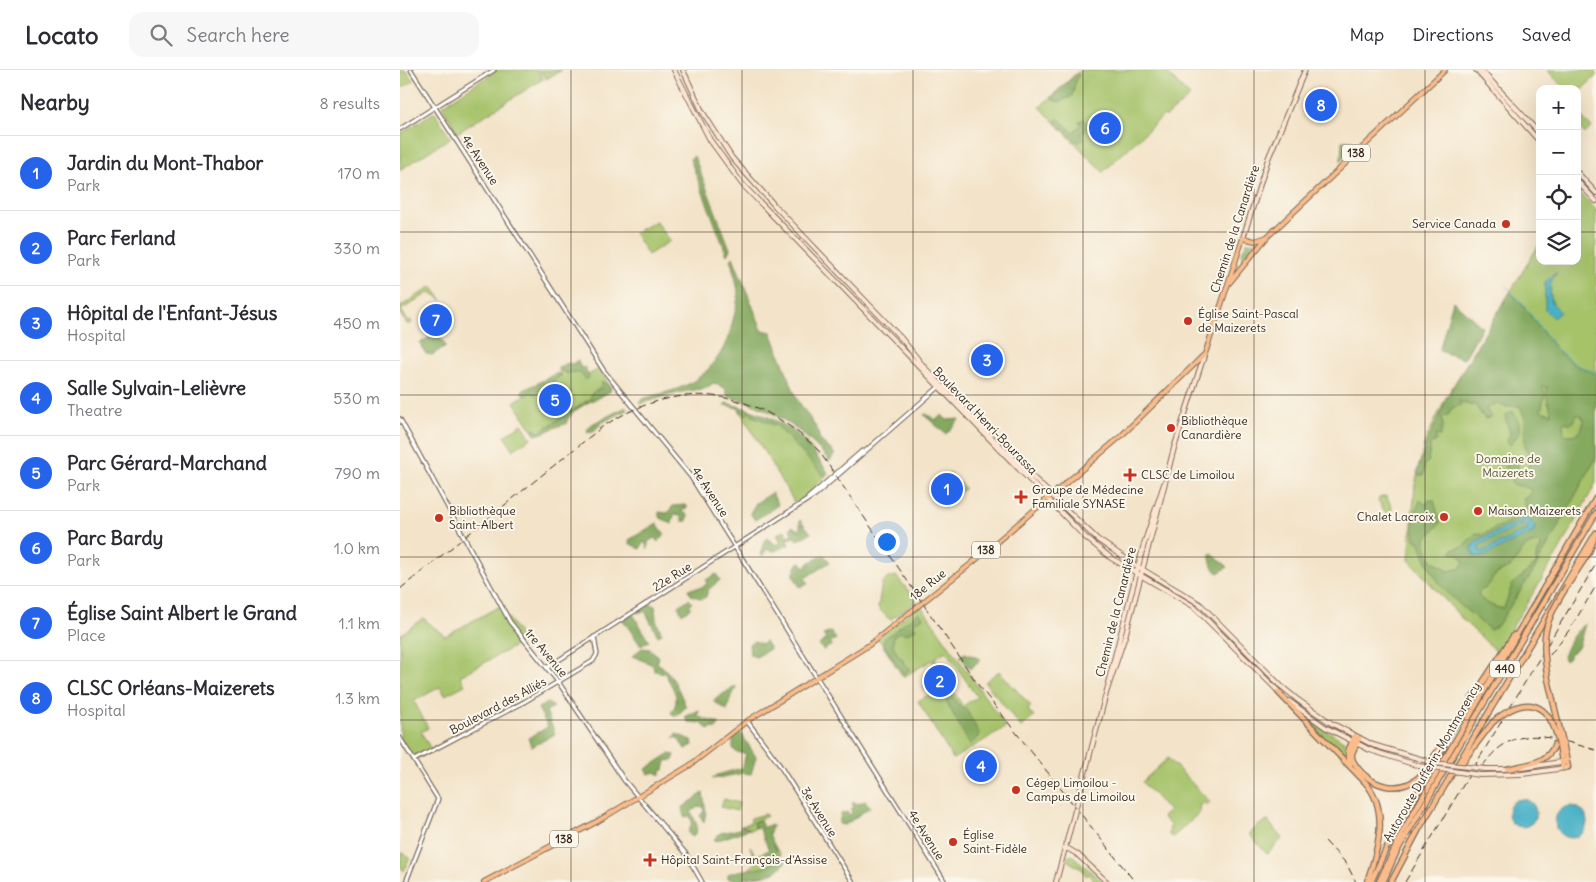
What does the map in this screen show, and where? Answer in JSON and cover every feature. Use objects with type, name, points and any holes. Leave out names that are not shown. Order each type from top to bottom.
[{"type":"highway","name":"Autoroute Dufferin-Montmorency","points":[[1379,882],[1408,822],[1596,497]]},
{"type":"highway","name":"Autoroute Dufferin-Montmorency","points":[[1383,882],[1408,822],[1596,513]]},
{"type":"highway","points":[[1559,744],[1542,641],[1551,611],[1590,552],[1596,533]]},
{"type":"highway","points":[[1392,882],[1419,829],[1596,533]]},
{"type":"highway","points":[[1357,737],[1347,755],[1353,767],[1378,785],[1390,788],[1402,787],[1414,782],[1424,772],[1508,642],[1526,620]]},
{"type":"highway","points":[[1278,692],[1353,767],[1373,791],[1379,808],[1378,843],[1369,882]]},
{"type":"highway","points":[[1436,800],[1493,722],[1512,708],[1532,706],[1550,717],[1566,768]]},
{"type":"highway","points":[[1369,882],[1408,822],[1464,712]]},
{"type":"highway","points":[[1507,769],[1535,764],[1545,759],[1559,744]]},
{"type":"main road","name":"Boulevard Henri-Bourassa","points":[[674,70],[710,140],[742,184],[1047,499],[1092,544],[1136,573],[1181,598],[1203,614],[1278,692],[1312,719],[1354,743],[1419,766],[1480,775],[1522,774],[1566,768]]},
{"type":"main road","name":"Boulevard Henri-Bourassa","points":[[682,70],[702,111],[732,158],[775,206],[901,338],[940,387],[1093,535],[1138,567],[1200,604],[1289,693],[1357,737],[1373,745],[1425,761],[1485,769],[1507,769],[1565,761]]},
{"type":"main road","name":"Chemin de la Canardière","points":[[1107,690],[1126,634],[1165,482],[1205,354],[1268,159],[1305,70]]},
{"type":"main road","name":"138","points":[[1228,284],[1267,237],[1446,70]]},
{"type":"main road","points":[[1476,70],[1536,138]]},
{"type":"main road","points":[[1481,70],[1536,130]]},
{"type":"main road","points":[[1580,175],[1596,193]]},
{"type":"main road","points":[[1581,185],[1596,202]]},
{"type":"main road","points":[[1243,238],[1255,241],[1267,237]]},
{"type":"main road","name":"18e Rue","points":[[637,797],[689,766],[747,721],[878,638],[1120,437],[1205,354]]},
{"type":"main road","name":"Chemin de la Canardière","points":[[1056,882],[1136,573],[1161,486],[1165,482]]},
{"type":"main road","name":"138","points":[[484,882],[598,821],[637,797]]},
{"type":"main road","points":[[1065,847],[1077,854],[1107,882]]},
{"type":"street","name":"4e Avenue","points":[[412,70],[604,371],[691,477],[945,882]]},
{"type":"street","points":[[400,129],[494,70]]},
{"type":"street","name":"22e Rue","points":[[548,667],[736,548],[805,501],[833,480],[940,387]]},
{"type":"street","name":"1re Avenue","points":[[400,419],[497,602],[517,632],[559,682],[619,773],[686,854],[702,882]]},
{"type":"street","name":"Boulevard des Alliés","points":[[414,760],[559,682],[593,661],[597,654],[594,637]]},
{"type":"street","name":"3e Avenue","points":[[747,721],[770,751],[853,882]]},
{"type":"street","points":[[400,738],[438,799],[406,882]]},
{"type":"green space","points":[[400,70],[405,70],[414,81],[400,89]]},
{"type":"green space","points":[[497,70],[538,70],[543,79],[457,133],[442,106]]},
{"type":"green space","points":[[540,70],[562,70],[546,79]]},
{"type":"green space","points":[[1080,70],[1164,70],[1190,96],[1166,117],[1164,115],[1103,172],[1040,107]]},
{"type":"green space","points":[[1547,70],[1596,70],[1596,76],[1581,90],[1581,85],[1561,85]]},
{"type":"green space","points":[[1077,73],[1079,76],[1076,79],[1072,96],[1060,102],[1053,100],[1051,98]]},
{"type":"green space","points":[[433,113],[436,114],[450,138],[400,170],[400,134]]},
{"type":"green space","points":[[1581,116],[1592,127],[1585,134],[1581,130]]},
{"type":"green space","points":[[1058,118],[1073,132],[1081,125],[1079,122],[1083,119],[1090,126],[1081,135],[1084,138],[1080,142],[1075,141],[1055,121]]},
{"type":"green space","points":[[1350,140],[1357,144],[1341,161],[1342,141]]},
{"type":"green space","points":[[694,156],[730,249],[727,255],[690,159]]},
{"type":"green space","name":"Domaine de Maizerets","points":[[1581,194],[1596,210],[1596,483],[1559,551],[1497,652],[1465,622],[1409,560],[1415,485],[1425,441],[1447,396],[1536,250],[1536,265],[1581,265]]},
{"type":"green space","points":[[656,221],[670,241],[648,255],[634,233]]},
{"type":"green space","points":[[1247,242],[1260,243],[1245,259],[1241,254]]},
{"type":"green space","points":[[733,257],[762,330],[771,332],[797,399],[817,429],[820,440],[835,454],[830,461],[808,439],[784,420],[758,406],[728,397],[725,388],[713,383],[707,388],[682,392],[639,404],[642,399],[677,389],[692,382],[715,362],[721,353],[729,334],[738,300],[738,290],[731,260]]},
{"type":"green space","points":[[432,286],[442,300],[430,292],[401,310],[408,321],[411,320],[412,323],[408,325],[400,314],[400,307]]},
{"type":"green space","points":[[1510,292],[1564,357],[1596,373],[1596,458],[1534,570],[1498,625],[1490,630],[1456,601],[1439,582],[1420,543],[1415,539],[1414,519],[1420,500],[1426,505],[1429,500],[1434,500],[1440,523],[1426,539],[1427,547],[1432,560],[1449,571],[1461,568],[1464,561],[1459,554],[1451,553],[1453,549],[1462,547],[1476,533],[1482,535],[1528,512],[1523,499],[1529,496],[1531,489],[1512,484],[1511,481],[1516,476],[1515,473],[1510,473],[1504,467],[1513,460],[1518,462],[1518,469],[1522,473],[1528,468],[1530,458],[1525,446],[1525,419],[1520,406],[1505,407],[1497,403],[1486,409],[1492,417],[1485,419],[1474,404],[1471,406],[1459,401],[1461,405],[1452,408],[1448,415],[1442,417],[1443,427],[1440,436],[1436,435],[1436,441],[1430,445],[1429,461],[1424,465],[1424,475],[1418,475],[1417,472],[1425,447],[1443,409],[1444,402]],"holes":[[[1542,386],[1547,387],[1547,398],[1552,414],[1541,411],[1545,394]],[[1578,414],[1584,419],[1582,427],[1578,432],[1572,435],[1564,434],[1563,424],[1566,422],[1571,424]],[[1534,543],[1540,543],[1541,547],[1536,556],[1536,564],[1512,585],[1504,608],[1493,606],[1480,598],[1478,595],[1481,590],[1487,588],[1497,574],[1508,569],[1521,552]]]},
{"type":"green space","points":[[1453,301],[1482,327],[1464,359],[1439,351]]},
{"type":"green space","points":[[437,333],[446,346],[432,355],[426,354],[420,343]]},
{"type":"green space","points":[[578,360],[581,369],[585,367],[589,378],[585,380],[582,374],[572,372],[566,374],[566,372],[558,370],[558,368],[568,363],[572,364]]},
{"type":"green space","points":[[577,361],[586,376],[599,369],[611,388],[536,435],[514,402]]},
{"type":"green space","points":[[555,374],[562,375],[551,383],[555,388],[551,393],[547,394],[543,388],[535,395],[531,392],[526,396],[522,394],[522,391]]},
{"type":"green space","points":[[602,382],[608,385],[611,391],[579,408],[573,413],[566,424],[535,435],[532,428],[539,432],[590,399],[592,393],[601,388]]},
{"type":"green space","points":[[726,403],[763,415],[789,428],[806,442],[828,473],[824,476],[777,426],[753,416],[749,412],[746,415],[738,408],[724,405]]},
{"type":"green space","points":[[626,407],[627,410],[603,422],[595,430],[588,433],[587,430],[592,424]]},
{"type":"green space","points":[[738,408],[748,409],[785,427],[801,440],[828,473],[797,507]]},
{"type":"green space","points":[[1513,411],[1519,423],[1520,432],[1509,446],[1507,442],[1510,434],[1505,416]]},
{"type":"green space","points":[[926,414],[936,420],[942,415],[947,420],[960,419],[946,434],[924,415]]},
{"type":"green space","points":[[522,424],[531,438],[513,450],[504,436]]},
{"type":"green space","points":[[950,473],[965,488],[945,507],[930,491]]},
{"type":"green space","points":[[772,493],[778,505],[755,520],[750,513],[756,503]]},
{"type":"green space","points":[[1386,496],[1394,515],[1391,517],[1381,508],[1378,501],[1379,498]]},
{"type":"green space","points":[[685,505],[688,507],[681,511],[688,515],[687,521],[682,521],[682,517],[674,514],[672,524],[659,517],[659,512],[668,513],[673,506]]},
{"type":"green space","points":[[800,520],[811,533],[797,540],[794,537],[787,539],[789,545],[774,551],[767,549],[762,556],[763,546],[767,538],[776,545],[781,543],[777,534],[785,530],[788,537],[792,534],[790,528],[792,526],[800,531]]},
{"type":"green space","points":[[657,523],[665,535],[658,542],[654,538],[648,542],[648,549],[644,541],[640,549],[629,543],[629,540]]},
{"type":"green space","points":[[1212,553],[1228,567],[1218,573],[1212,566],[1209,555]]},
{"type":"green space","points":[[824,555],[830,562],[805,578],[808,583],[800,587],[793,575],[798,563],[801,562],[805,568],[810,562]]},
{"type":"green space","points":[[716,574],[720,580],[708,590],[706,597],[702,599],[691,595],[688,589],[702,587],[707,584],[706,580]]},
{"type":"green space","points":[[896,576],[917,601],[890,620],[878,608],[882,583],[888,578]]},
{"type":"green space","points":[[689,599],[692,603],[689,605],[691,608],[682,614],[678,606]]},
{"type":"green space","points":[[649,604],[655,606],[656,620],[662,634],[658,636],[645,611],[637,613],[637,610]]},
{"type":"green space","points":[[920,604],[1006,727],[953,759],[918,701],[934,692],[931,688],[926,691],[923,686],[941,675],[932,660],[903,677],[878,638]],"holes":[[[946,651],[977,697],[963,706],[950,687],[950,682],[935,658]]]},
{"type":"green space","points":[[500,606],[524,641],[460,676],[465,685],[445,695],[440,687],[414,701],[428,728],[421,732],[432,751],[414,760],[400,739],[400,635],[423,618],[445,636]]},
{"type":"green space","points":[[919,612],[923,617],[913,624],[916,629],[906,634],[900,632],[894,635],[893,642],[896,651],[903,659],[903,663],[910,668],[904,675],[883,644],[884,639]]},
{"type":"green space","points":[[633,614],[649,641],[641,646],[623,620]]},
{"type":"green space","points":[[1585,624],[1578,648],[1569,654],[1569,658],[1565,661],[1563,657],[1569,643],[1577,630]]},
{"type":"green space","points":[[831,632],[836,639],[830,642],[832,645],[823,650],[819,645],[826,639],[823,635]]},
{"type":"green space","points":[[754,641],[762,644],[765,641],[770,649],[756,657],[750,655],[749,644]]},
{"type":"green space","points":[[642,648],[650,649],[659,657],[657,663],[667,671],[678,688],[686,707],[676,716],[671,713],[676,702],[675,693],[665,673],[654,671],[653,665],[632,656]]},
{"type":"green space","points":[[965,653],[981,659],[970,669],[960,656]]},
{"type":"green space","points":[[999,671],[1031,706],[1028,710],[1034,717],[1021,727],[985,682]]},
{"type":"green space","points":[[735,686],[737,688],[731,696],[727,710],[713,701]]},
{"type":"green space","points":[[949,693],[961,708],[966,709],[980,735],[970,745],[946,701]]},
{"type":"green space","points":[[547,703],[554,707],[546,711],[555,734],[532,747],[528,738],[548,727],[538,708]]},
{"type":"green space","points":[[699,710],[698,717],[719,723],[716,729],[711,728],[709,730],[701,723],[688,722],[685,717]]},
{"type":"green space","points":[[1304,716],[1348,744],[1346,760]]},
{"type":"green space","points":[[741,733],[756,757],[751,774],[744,773],[712,779],[717,775],[742,768],[746,754],[736,752],[733,748],[733,737]]},
{"type":"green space","points":[[676,734],[692,740],[693,745],[685,749],[677,737],[673,739]]},
{"type":"green space","points":[[669,754],[675,755],[673,760],[666,761],[661,775],[655,772],[649,774],[646,769]]},
{"type":"green space","points":[[1168,758],[1210,802],[1207,805],[1203,802],[1199,807],[1201,811],[1173,837],[1169,835],[1170,825],[1162,817],[1169,811],[1142,782]]},
{"type":"green space","points":[[703,793],[706,812],[704,822],[700,816],[704,811],[703,807],[699,806],[691,812],[697,825],[696,834],[692,837],[688,833],[692,822],[690,816],[684,817],[682,808]]},
{"type":"green space","points":[[724,799],[739,803],[737,811],[721,807]]},
{"type":"green space","points":[[865,801],[870,807],[845,825],[839,824],[841,814],[847,812],[849,815],[852,813],[851,809],[854,807],[852,803],[858,804]]},
{"type":"green space","points":[[765,814],[767,816],[753,822],[755,828],[749,830],[749,828],[741,826],[750,823],[751,818]]},
{"type":"green space","points":[[760,820],[763,828],[771,824],[773,826],[769,834],[777,851],[765,860],[754,856],[750,846],[756,856],[769,850],[759,827],[755,828],[753,822]]},
{"type":"green space","points":[[1268,821],[1282,839],[1267,854],[1249,834],[1259,825]]},
{"type":"green space","points":[[741,826],[749,829],[716,841],[714,839],[720,833],[740,829]]},
{"type":"green space","points":[[774,845],[780,854],[776,862],[752,872],[749,869],[757,860],[773,853]]},
{"type":"green space","points":[[402,852],[410,858],[404,871],[400,867]]},
{"type":"green space","points":[[780,854],[779,860],[786,860],[782,867],[770,874],[742,879],[736,882],[728,878],[728,874],[734,872],[761,868],[772,864],[774,858]]},
{"type":"green space","points":[[1072,855],[1103,882],[1095,882],[1089,874],[1086,876],[1083,870],[1068,861],[1067,857]]},
{"type":"water","points":[[1557,272],[1551,282],[1550,294],[1553,303],[1560,312],[1553,318],[1545,310],[1545,282]]},
{"type":"water","points":[[1528,518],[1535,527],[1534,532],[1482,557],[1474,556],[1472,548],[1476,541]],"holes":[[[1524,524],[1528,525],[1527,530],[1482,552],[1479,551],[1479,545]]]},
{"type":"water","points":[[1522,799],[1532,803],[1536,813],[1532,823],[1522,827],[1512,823],[1508,813],[1512,803]]},
{"type":"water","points":[[1571,806],[1583,810],[1587,822],[1583,834],[1571,838],[1559,834],[1555,822],[1559,810]]},
{"type":"waterway","points":[[1506,286],[1522,303],[1556,348],[1575,364],[1596,373]]},
{"type":"railway","points":[[400,589],[602,427],[631,411],[659,401],[687,396],[715,396],[742,402],[768,413],[794,430],[819,451],[979,686],[1135,882]]},
{"type":"railway","points":[[1405,882],[1596,564]]},
{"type":"railway","points":[[1550,655],[1570,629],[1596,586]]},
{"type":"railway","points":[[1482,767],[1494,752],[1507,743],[1520,738],[1534,736],[1549,738],[1596,750]]},
{"type":"railway","points":[[1325,841],[1346,863],[1356,882]]},
{"type":"place","name":"CLSC Orléans-Maizerets","points":[[1321,105]]},
{"type":"place","name":"Parc Bardy","points":[[1105,128]]},
{"type":"place","name":"Service Canada","points":[[1506,224]]},
{"type":"place","name":"Église Saint Albert le Grand","points":[[436,320]]},
{"type":"place","name":"Église Saint-Pascal de Maizerets","points":[[1188,321]]},
{"type":"place","name":"Hôpital de l'Enfant-Jésus","points":[[987,360]]},
{"type":"place","name":"Parc Gérard-Marchand","points":[[555,400]]},
{"type":"place","name":"Bibliothèque Canardière","points":[[1171,428]]},
{"type":"place","name":"CLSC de Limoilou","points":[[1130,475]]},
{"type":"place","name":"Jardin du Mont-Thabor","points":[[947,489]]},
{"type":"place","name":"Groupe de Médecine Familiale SYNASE","points":[[1021,497]]},
{"type":"place","name":"Maison Maizerets","points":[[1478,511]]},
{"type":"place","name":"Chalet Lacroix","points":[[1444,517]]},
{"type":"place","name":"Bibliothèque Saint-Albert","points":[[439,518]]},
{"type":"place","name":"Parc Ferland","points":[[940,681]]},
{"type":"place","name":"Salle Sylvain-Lelièvre","points":[[981,766]]},
{"type":"place","name":"Cégep Limoilou - Campus de Limoilou","points":[[1016,790]]},
{"type":"place","name":"Église Saint-Fidèle","points":[[953,842]]},
{"type":"place","name":"Hôpital Saint-François-d'Assise","points":[[650,860]]}]
